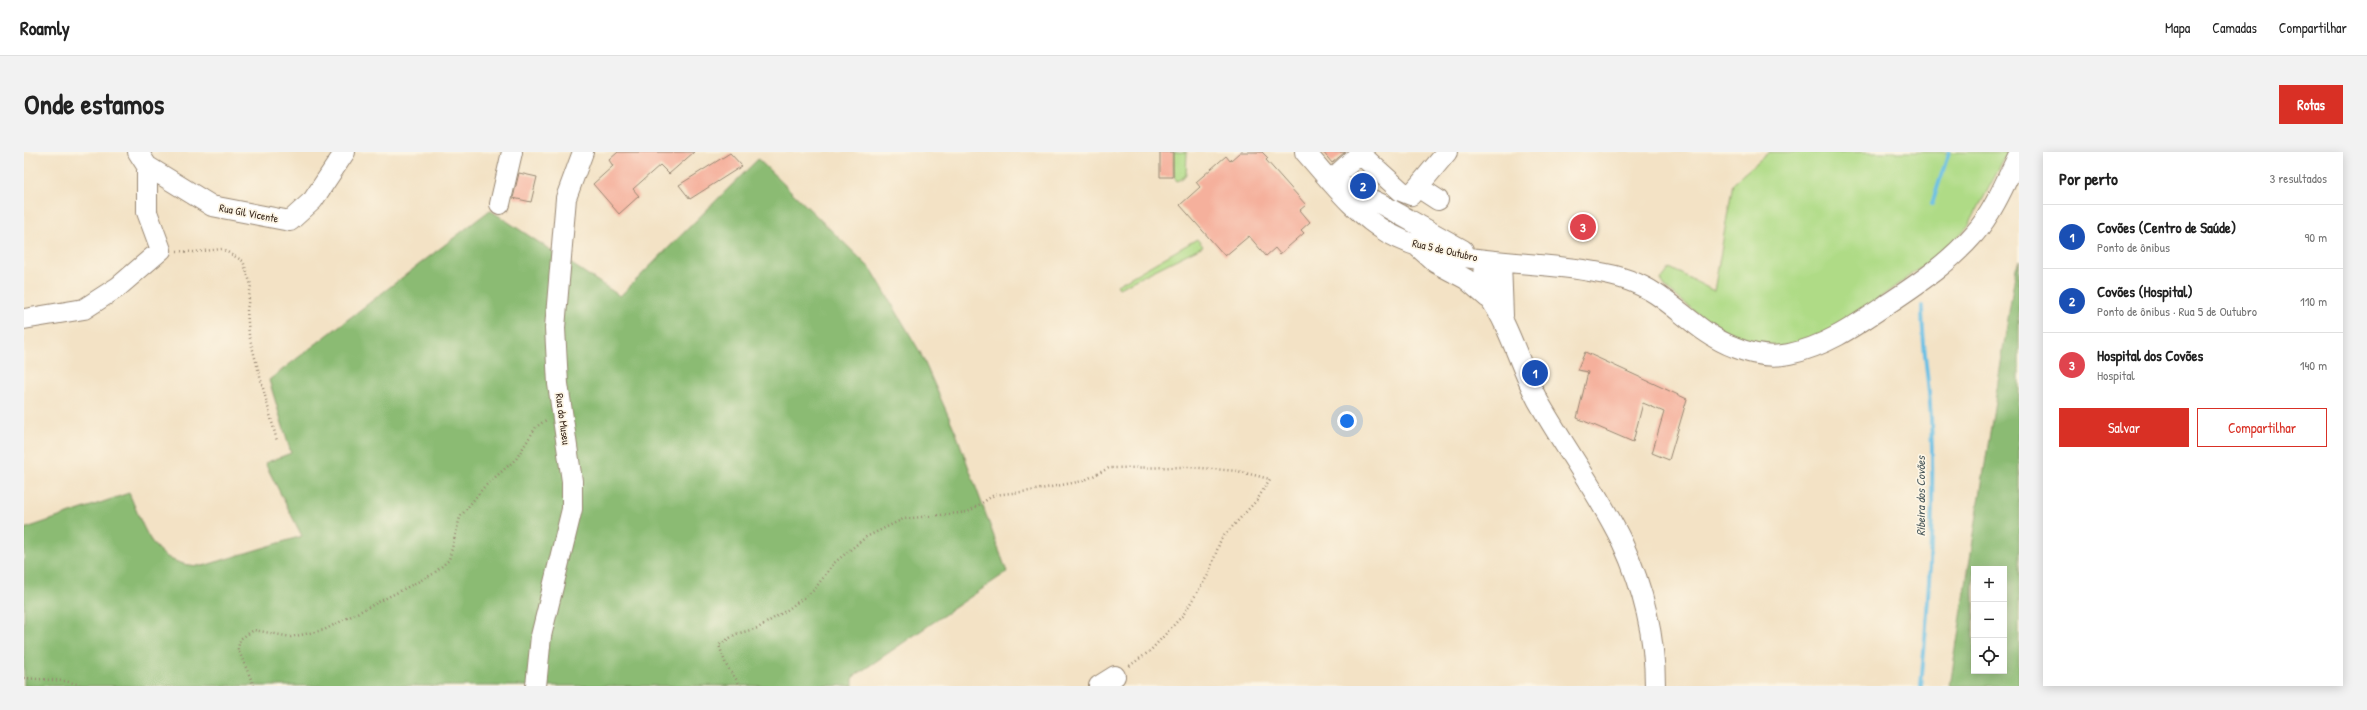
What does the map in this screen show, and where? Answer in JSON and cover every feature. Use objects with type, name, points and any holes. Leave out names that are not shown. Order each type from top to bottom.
[{"type":"street","name":"Rua Gil Vicente","points":[[142,159],[212,206],[290,221],[314,200],[344,152]]},
{"type":"street","points":[[500,204],[512,152]]},
{"type":"street","name":"Rua do Museu","points":[[536,686],[541,636],[572,508],[572,481],[562,410],[555,328],[559,262],[566,198],[583,152]]},
{"type":"street","name":"Rua 5 de Outubro","points":[[1305,152],[1330,181],[1368,218],[1388,232],[1417,246],[1488,260],[1594,271],[1625,279],[1654,293],[1710,335],[1733,347],[1758,355],[1787,355],[1821,345],[1852,328],[1953,257],[1977,231],[2002,189],[2019,154]]},
{"type":"street","points":[[1447,152],[1411,195],[1401,191],[1360,154],[1330,181],[1375,201],[1488,260],[1504,322]]},
{"type":"street","points":[[24,319],[84,309],[118,287],[161,250],[147,212],[142,159]]},
{"type":"street","points":[[1418,187],[1438,200]]},
{"type":"street","points":[[1417,246],[1436,263],[1474,284],[1489,299],[1504,322],[1538,399],[1600,499],[1622,543],[1638,582],[1650,623],[1655,657],[1655,686]]},
{"type":"street","points":[[1488,260],[1482,276],[1489,299]]},
{"type":"path","points":[[161,250],[194,252],[222,249],[243,261],[251,285],[247,310],[249,335],[277,441]]},
{"type":"path","points":[[254,686],[238,649],[240,639],[254,630],[291,637],[324,630],[433,574],[449,560],[460,517],[484,487],[516,459],[536,427],[562,410]]},
{"type":"path","points":[[741,686],[726,665],[719,645],[736,634],[758,628],[787,610],[814,590],[834,563],[866,537],[903,519],[968,512],[994,495],[1030,491],[1083,481],[1109,468],[1189,467],[1237,471],[1270,479],[1257,500],[1221,540],[1208,575],[1183,615],[1150,651],[1107,681]]},
{"type":"path","points":[[24,678],[65,681],[84,686]]},
{"type":"green space","points":[[1173,152],[1187,152],[1186,175],[1177,181],[1174,177]]},
{"type":"green space","points":[[1769,152],[2008,152],[1969,225],[1946,249],[1848,321],[1817,338],[1786,347],[1759,346],[1737,340],[1715,328],[1666,288],[1661,280],[1670,268],[1714,291],[1733,183]]},
{"type":"green space","points":[[758,159],[872,270],[920,352],[956,433],[1007,572],[853,677],[853,686],[24,686],[24,529],[129,493],[141,521],[154,544],[162,553],[173,560],[186,564],[203,566],[302,536],[265,463],[291,453],[269,380],[490,210],[620,296]]},
{"type":"green space","points":[[1197,239],[1203,246],[1119,288],[1117,285]]},
{"type":"green space","points":[[2019,261],[2019,686],[1950,686],[2016,268]]},
{"type":"building","points":[[618,152],[694,152],[669,174],[660,165],[633,189],[639,196],[619,214],[593,184],[613,166],[609,160]]},
{"type":"building","points":[[1160,152],[1173,152],[1173,177],[1160,177]]},
{"type":"building","points":[[1240,152],[1262,152],[1268,158],[1266,160],[1306,205],[1300,210],[1310,222],[1301,230],[1304,233],[1280,254],[1275,248],[1266,256],[1249,236],[1225,256],[1180,205],[1200,187],[1196,182],[1226,156],[1230,161]]},
{"type":"building","points":[[1323,152],[1345,152],[1332,163]]},
{"type":"building","points":[[730,153],[742,166],[690,199],[679,185]]},
{"type":"building","points":[[519,173],[537,177],[531,202],[513,198]]},
{"type":"building","points":[[1585,352],[1687,399],[1669,460],[1652,453],[1664,412],[1643,403],[1633,442],[1577,418],[1588,372],[1577,370]]},
{"type":"waterway","name":"Ribeira dos Covões","points":[[1932,204],[1949,152]]},
{"type":"waterway","name":"Ribeira dos Covões","points":[[1921,686],[1929,586],[1932,518],[1931,418],[1923,334],[1922,306]]},
{"type":"place","name":"Covões (Hospital)","points":[[1363,186]]},
{"type":"place","name":"Hospital dos Covões","points":[[1583,227]]},
{"type":"place","name":"Covões (Centro de Saúde)","points":[[1535,373]]}]
